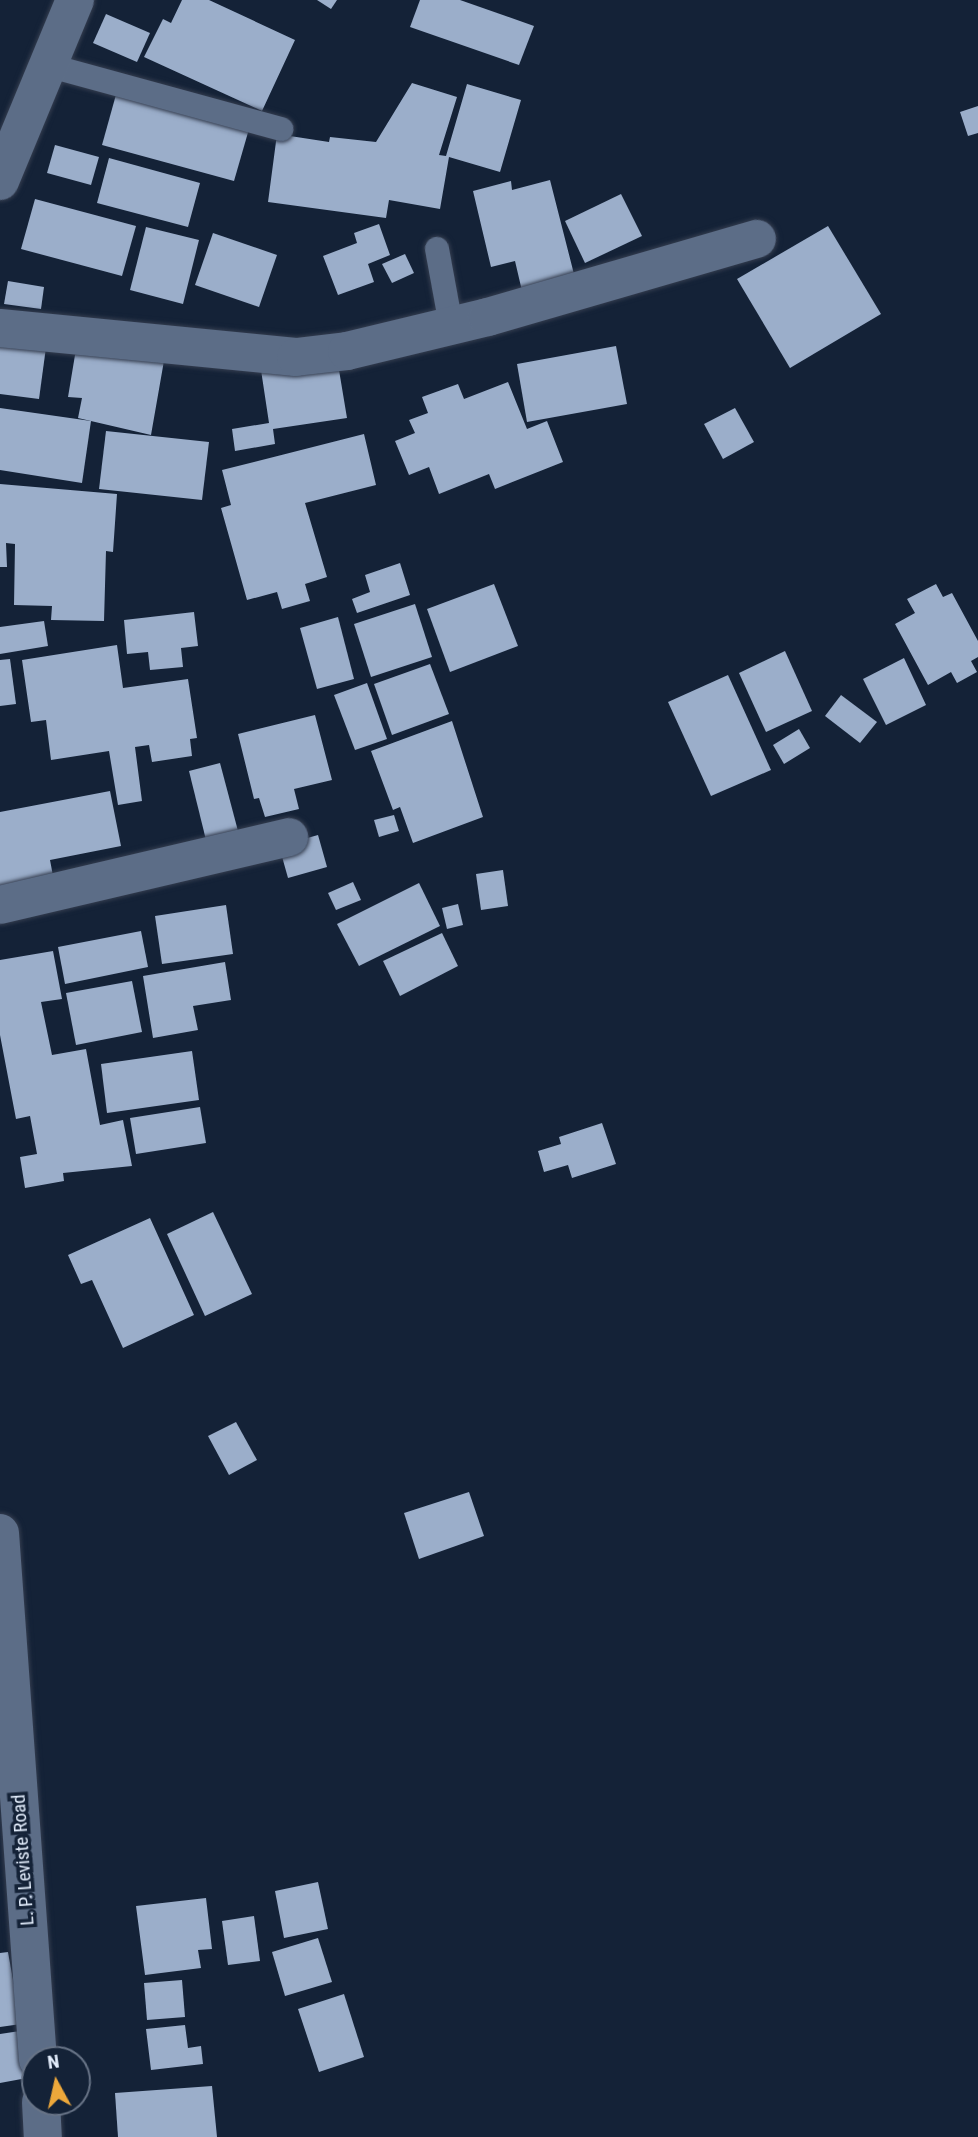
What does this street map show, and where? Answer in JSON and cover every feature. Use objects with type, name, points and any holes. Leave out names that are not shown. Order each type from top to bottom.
[{"type":"street","points":[[0,181],[75,0]]},
{"type":"street","points":[[0,328],[296,357],[347,351],[451,326],[757,239]]},
{"type":"street","points":[[0,905],[289,837]]},
{"type":"street","name":"L. P. Leviste Road","points":[[0,1534],[37,2046]]},
{"type":"street","points":[[42,2116],[43,2137]]},
{"type":"lane","points":[[47,65],[281,129]]},
{"type":"lane","points":[[437,249],[451,326]]},
{"type":"building","points":[[182,0],[209,0],[295,40],[262,111],[144,57],[163,19],[171,23]]},
{"type":"building","points":[[317,0],[337,0],[331,9]]},
{"type":"building","points":[[420,0],[460,0],[534,26],[519,65],[410,27]]},
{"type":"building","points":[[106,14],[150,33],[137,62],[93,43]]},
{"type":"building","points":[[412,83],[457,97],[439,155],[446,156],[467,84],[521,100],[500,172],[449,157],[440,209],[389,200],[386,218],[268,202],[277,134],[329,142],[330,137],[376,142]]},
{"type":"building","points":[[117,91],[249,129],[234,181],[102,145]]},
{"type":"building","points":[[978,106],[978,133],[968,136],[960,112]]},
{"type":"building","points":[[55,145],[99,157],[91,185],[47,173]]},
{"type":"building","points":[[109,158],[200,183],[188,227],[97,203]]},
{"type":"building","points":[[550,180],[575,278],[522,291],[515,261],[491,267],[473,191],[511,181],[512,190]]},
{"type":"building","points":[[621,194],[642,236],[585,263],[565,221]]},
{"type":"building","points":[[35,199],[136,226],[122,276],[21,249]]},
{"type":"building","points":[[379,224],[390,255],[368,264],[374,282],[338,295],[323,256],[357,243],[354,233]]},
{"type":"building","points":[[828,226],[881,314],[790,368],[737,279]]},
{"type":"building","points":[[146,227],[199,240],[183,304],[130,290]]},
{"type":"building","points":[[213,233],[277,255],[259,307],[195,285]]},
{"type":"building","points":[[405,254],[414,273],[392,283],[382,264]]},
{"type":"building","points":[[8,281],[44,287],[41,309],[4,304]]},
{"type":"building","points":[[0,334],[47,340],[39,399],[0,394]]},
{"type":"building","points":[[616,346],[627,404],[527,422],[517,364]]},
{"type":"building","points":[[76,349],[165,355],[151,435],[78,418],[82,398],[68,397]]},
{"type":"building","points":[[337,358],[347,418],[273,429],[275,444],[235,451],[232,429],[269,423],[261,370]]},
{"type":"building","points":[[508,382],[527,429],[547,421],[563,462],[495,489],[489,474],[439,494],[429,467],[409,475],[395,441],[415,433],[409,420],[428,413],[422,397],[458,384],[464,399]]},
{"type":"building","points":[[0,408],[91,421],[82,483],[0,470]]},
{"type":"building","points":[[735,408],[754,442],[723,459],[704,424]]},
{"type":"building","points":[[106,431],[209,442],[202,500],[99,489]]},
{"type":"building","points":[[364,434],[376,485],[305,503],[327,577],[305,584],[310,601],[282,609],[277,592],[247,600],[221,508],[231,505],[222,470]]},
{"type":"building","points":[[0,484],[117,494],[113,552],[106,551],[104,621],[51,620],[52,606],[14,605],[15,544],[6,543],[7,567],[0,567]]},
{"type":"building","points":[[400,563],[410,595],[357,613],[352,599],[370,592],[365,575]]},
{"type":"building","points":[[494,584],[518,646],[450,672],[427,609]]},
{"type":"building","points":[[936,584],[943,597],[952,593],[978,641],[978,657],[971,661],[977,672],[957,683],[951,672],[928,685],[895,624],[915,613],[907,599]]},
{"type":"building","points":[[415,604],[432,657],[371,677],[354,624]]},
{"type":"building","points":[[194,612],[198,646],[181,648],[183,667],[150,670],[148,652],[127,654],[124,620]]},
{"type":"building","points":[[338,617],[354,679],[317,689],[300,628]]},
{"type":"building","points":[[44,621],[48,646],[0,654],[0,627]]},
{"type":"building","points":[[117,645],[123,688],[188,679],[197,738],[190,739],[192,756],[152,762],[149,745],[135,747],[142,801],[118,805],[109,751],[51,760],[46,720],[31,722],[22,660]]},
{"type":"building","points":[[785,651],[812,711],[766,732],[739,673]]},
{"type":"building","points":[[904,658],[926,705],[886,725],[863,679]]},
{"type":"building","points":[[10,659],[16,704],[0,706],[0,660]]},
{"type":"building","points":[[430,664],[449,714],[392,735],[374,684]]},
{"type":"building","points":[[728,675],[771,770],[711,796],[668,702]]},
{"type":"building","points":[[367,683],[387,739],[355,750],[334,695]]},
{"type":"building","points":[[841,695],[877,722],[860,743],[825,716]]},
{"type":"building","points":[[315,715],[332,780],[294,789],[299,809],[265,817],[259,798],[254,799],[238,734]]},
{"type":"building","points":[[452,721],[483,817],[413,843],[400,807],[393,810],[371,751]]},
{"type":"building","points":[[799,729],[810,748],[784,764],[773,745]]},
{"type":"building","points":[[220,763],[238,831],[206,840],[189,771]]},
{"type":"building","points":[[110,791],[121,846],[50,860],[54,881],[0,891],[0,812]]},
{"type":"building","points":[[394,815],[399,831],[379,837],[374,820]]},
{"type":"building","points":[[318,835],[327,867],[288,878],[279,846]]},
{"type":"building","points":[[503,870],[508,906],[481,910],[476,874]]},
{"type":"building","points":[[353,882],[361,900],[336,910],[328,893]]},
{"type":"building","points":[[419,883],[440,926],[359,966],[337,924]]},
{"type":"building","points":[[458,904],[463,925],[447,929],[442,908]]},
{"type":"building","points":[[226,905],[233,954],[162,964],[155,916]]},
{"type":"building","points":[[141,931],[148,967],[65,984],[58,947]]},
{"type":"building","points":[[442,933],[458,966],[400,996],[383,961]]},
{"type":"building","points":[[53,951],[62,999],[41,1002],[52,1055],[86,1049],[100,1125],[123,1120],[132,1166],[63,1173],[64,1181],[25,1188],[20,1157],[37,1154],[30,1116],[16,1119],[0,1035],[0,960]]},
{"type":"building","points":[[225,962],[231,1000],[193,1006],[198,1030],[153,1038],[143,976]]},
{"type":"building","points":[[132,981],[142,1032],[76,1045],[66,993]]},
{"type":"building","points":[[192,1051],[199,1100],[107,1113],[101,1064]]},
{"type":"building","points":[[200,1107],[206,1143],[136,1154],[130,1118]]},
{"type":"building","points":[[602,1123],[616,1164],[572,1178],[568,1165],[544,1172],[538,1151],[561,1144],[559,1137]]},
{"type":"building","points":[[213,1212],[252,1294],[205,1316],[167,1234]]},
{"type":"building","points":[[150,1218],[194,1315],[123,1348],[92,1280],[81,1284],[68,1255]]},
{"type":"building","points":[[236,1422],[257,1460],[229,1475],[208,1436]]},
{"type":"building","points":[[469,1492],[484,1536],[419,1559],[404,1513]]},
{"type":"building","points":[[318,1882],[328,1929],[284,1938],[275,1891]]},
{"type":"building","points":[[206,1898],[212,1949],[198,1950],[201,1968],[145,1975],[136,1906]]},
{"type":"building","points":[[254,1916],[260,1961],[228,1965],[222,1921]]},
{"type":"building","points":[[318,1938],[332,1982],[285,1996],[272,1952]]},
{"type":"building","points":[[8,1952],[21,2024],[0,2027],[0,1953]]},
{"type":"building","points":[[182,1980],[185,2017],[147,2020],[144,1983]]},
{"type":"building","points":[[344,1994],[364,2057],[319,2072],[298,2009]]},
{"type":"building","points":[[185,2025],[188,2048],[201,2046],[203,2064],[151,2070],[146,2029]]},
{"type":"building","points":[[20,2031],[21,2079],[0,2083],[0,2034]]},
{"type":"building","points":[[212,2086],[217,2137],[118,2137],[115,2093]]}]
